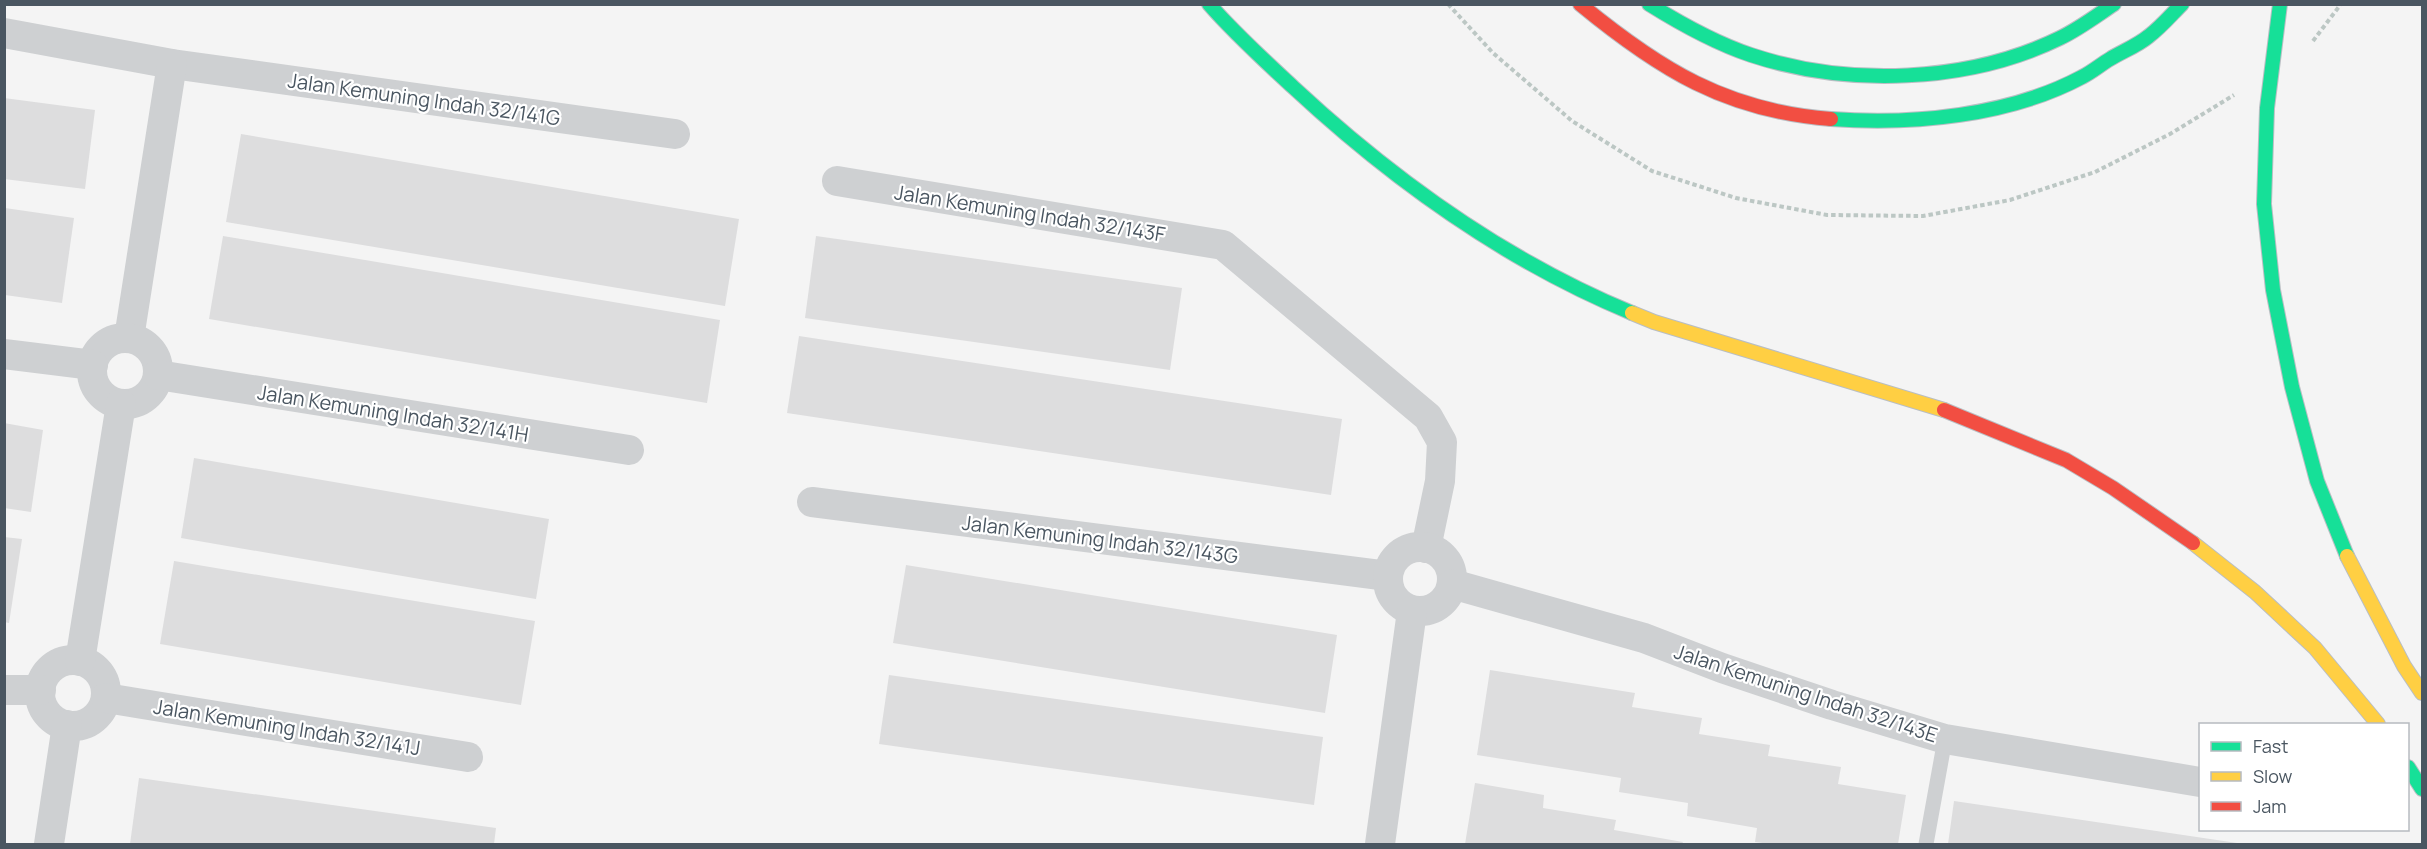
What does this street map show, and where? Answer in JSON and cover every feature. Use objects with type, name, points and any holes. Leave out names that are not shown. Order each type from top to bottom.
[{"type":"highway","points":[[1209,4],[1231,29],[1342,132],[1419,192],[1503,248],[1584,293],[1654,322],[1946,411],[2066,460],[2113,488],[2210,555],[2255,592],[2314,648],[2377,723]]},
{"type":"highway","points":[[1580,4],[1620,37],[1675,74],[1732,99],[1804,117],[1878,121],[1942,119],[2000,107],[2073,82],[2152,35],[2182,4]]},
{"type":"highway","points":[[1649,4],[1668,16],[1744,53],[1807,70],[1860,75],[1907,75],[1958,68],[2005,58],[2053,41],[2114,4]]},
{"type":"highway","points":[[2280,4],[2267,108],[2264,204],[2273,290],[2292,387],[2317,481],[2352,567],[2404,666],[2422,693]]},
{"type":"highway","points":[[2409,769],[2422,789]]},
{"type":"street","name":"Jalan Kemuning Indah 32/141G","points":[[4,33],[172,64],[675,134]]},
{"type":"street","points":[[129,338],[172,64]]},
{"type":"street","name":"Jalan Kemuning Indah 32/143F","points":[[837,181],[1223,245],[1428,417],[1442,442],[1440,481],[1426,548]]},
{"type":"street","points":[[129,338],[139,341],[154,355],[158,375],[150,394],[141,400],[120,404],[110,401],[96,386],[92,375],[93,365],[102,348],[110,342],[129,338]]},
{"type":"street","points":[[4,354],[93,365]]},
{"type":"street","name":"Jalan Kemuning Indah 32/141H","points":[[158,375],[629,450]]},
{"type":"street","points":[[80,661],[120,404]]},
{"type":"street","name":"Jalan Kemuning Indah 32/143G","points":[[812,502],[1388,576]]},
{"type":"street","points":[[1415,547],[1426,548],[1435,550],[1449,565],[1452,584],[1449,594],[1442,603],[1422,612],[1412,610],[1396,601],[1388,585],[1388,576],[1390,565],[1405,550],[1415,547]]},
{"type":"street","name":"Jalan Kemuning Indah 32/143E","points":[[1452,584],[1644,638],[1744,676],[1945,739],[2199,782]]},
{"type":"street","points":[[1380,844],[1412,610]]},
{"type":"street","points":[[69,660],[80,661],[97,670],[103,679],[106,698],[97,716],[78,725],[67,725],[58,722],[45,709],[41,690],[43,680],[49,670],[69,660]]},
{"type":"street","points":[[4,690],[41,690]]},
{"type":"street","name":"Jalan Kemuning Indah 32/141J","points":[[106,698],[468,756]]},
{"type":"street","points":[[49,844],[67,725]]},
{"type":"lane","points":[[1926,844],[1945,739]]},
{"type":"path","points":[[2313,41],[2341,4]]},
{"type":"building","points":[[4,98],[95,110],[85,189],[4,179]]},
{"type":"building","points":[[241,134],[739,219],[725,306],[226,222]]},
{"type":"building","points":[[5,208],[74,218],[62,303],[5,295]]},
{"type":"building","points":[[223,236],[720,320],[707,403],[209,319]]},
{"type":"building","points":[[816,236],[1182,288],[1170,370],[805,318]]},
{"type":"building","points":[[799,336],[1342,419],[1331,495],[787,413]]},
{"type":"building","points":[[4,423],[43,430],[31,512],[4,508]]},
{"type":"building","points":[[194,458],[549,519],[536,599],[181,538]]},
{"type":"building","points":[[4,537],[22,539],[9,623],[4,622]]},
{"type":"building","points":[[174,561],[535,621],[521,705],[160,644]]},
{"type":"building","points":[[906,565],[1337,635],[1325,713],[893,643]]},
{"type":"building","points":[[1490,670],[1635,693],[1632,707],[1702,718],[1699,734],[1770,745],[1768,756],[1841,767],[1838,784],[1906,795],[1898,844],[1755,842],[1757,828],[1687,816],[1688,803],[1619,792],[1621,778],[1477,755]]},
{"type":"building","points":[[889,675],[1323,737],[1314,805],[879,744]]},
{"type":"building","points":[[139,778],[496,828],[494,844],[130,844]]},
{"type":"building","points":[[1475,783],[1544,795],[1543,808],[1616,820],[1614,830],[1683,842],[1682,844],[1465,844]]},
{"type":"building","points":[[1954,801],[2237,843],[2237,844],[1948,844]]},
{"type":"traffic: fast","points":[[1209,4],[1293,87],[1370,154],[1411,186],[1496,243],[1540,269],[1632,313]]},
{"type":"traffic: fast","points":[[1649,4],[1698,32],[1751,55],[1788,65],[1867,76],[1947,72],[1987,64],[2024,53],[2060,38],[2114,4]]},
{"type":"traffic: fast","points":[[1831,119],[1862,121],[1927,119],[1960,115],[2024,101],[2082,77],[2140,43],[2158,29],[2182,4]]},
{"type":"traffic: fast","points":[[2280,4],[2267,108],[2264,204],[2273,290],[2292,387],[2317,481],[2347,556]]},
{"type":"traffic: fast","points":[[2409,769],[2422,789]]},
{"type":"traffic: slow","points":[[1632,313],[1654,322],[1944,410]]},
{"type":"traffic: slow","points":[[2193,543],[2255,592],[2315,648],[2377,723]]},
{"type":"traffic: slow","points":[[2347,556],[2404,666],[2422,693]]},
{"type":"traffic: jam","points":[[1580,4],[1638,48],[1666,67],[1696,83],[1759,107],[1831,119]]},
{"type":"traffic: jam","points":[[1944,410],[2066,460],[2113,488],[2193,543]]}]
